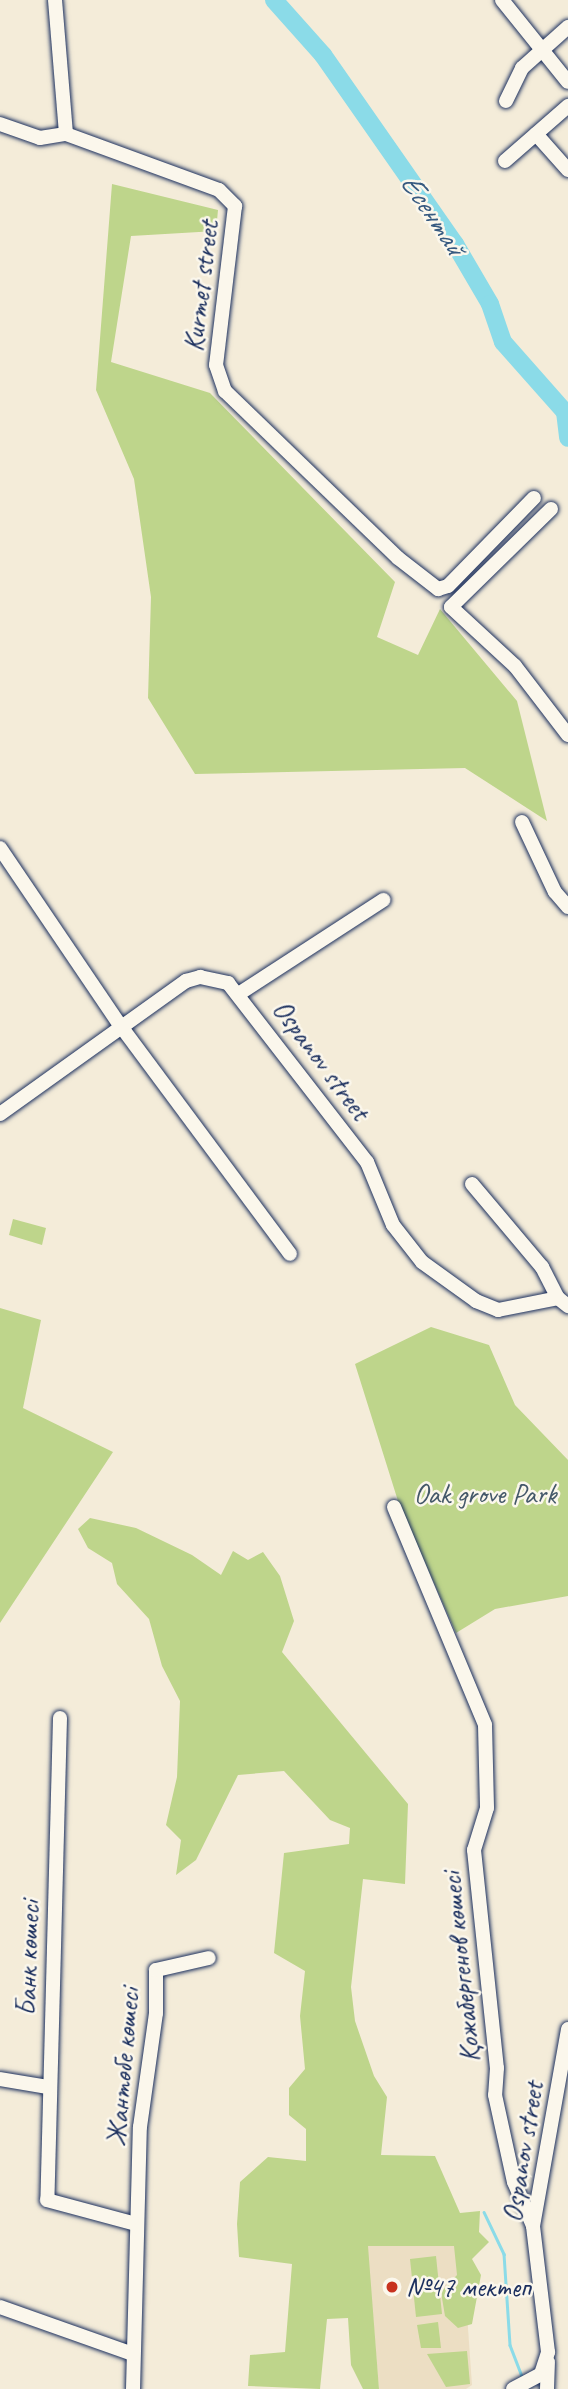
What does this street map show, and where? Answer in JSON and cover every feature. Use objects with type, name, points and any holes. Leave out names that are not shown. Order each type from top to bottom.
[{"type":"street","points":[[0,124],[40,138],[66,134],[55,0]]},
{"type":"street","points":[[502,0],[539,50],[568,82]]},
{"type":"street","points":[[506,101],[518,74],[539,50],[568,27]]},
{"type":"street","points":[[505,161],[568,106]]},
{"type":"street","name":"Kurmet street","points":[[66,134],[228,197],[236,217],[217,379],[425,583],[438,589],[448,586],[534,498]]},
{"type":"street","points":[[536,134],[568,170]]},
{"type":"street","points":[[551,509],[451,607],[515,666],[568,735]]},
{"type":"street","points":[[522,822],[555,892],[568,907]]},
{"type":"street","points":[[0,848],[120,1025],[290,1254]]},
{"type":"street","points":[[240,993],[383,900]]},
{"type":"street","name":"Ospanov street","points":[[0,1114],[120,1025],[186,981],[200,977],[228,983],[240,993],[367,1162],[393,1225],[422,1262],[475,1301],[498,1310],[563,1302]]},
{"type":"street","points":[[472,1184],[542,1267],[563,1302]]},
{"type":"street","name":"Қожабергенов көшесі","points":[[394,1507],[485,1726],[487,1808],[474,1850],[497,2068],[495,2095],[514,2182],[533,2226]]},
{"type":"street","name":"Банк көшесі","points":[[60,1718],[47,2200],[136,2224]]},
{"type":"street","name":"Жантөбе көшесі","points":[[136,2224],[156,1970],[209,1958]]},
{"type":"street","name":"Ospanov street","points":[[547,2389],[548,2352],[533,2226],[568,2029]]},
{"type":"street","points":[[0,2079],[48,2087]]},
{"type":"street","points":[[133,2389],[136,2224]]},
{"type":"street","points":[[0,2307],[133,2354]]},
{"type":"street","points":[[513,2389],[541,2374],[548,2352]]},
{"type":"shaded area","name":"№47 мектеп","points":[[460,2214],[472,2385],[466,2389],[379,2389],[365,2221]]},
{"type":"green space","points":[[112,184],[218,210],[216,231],[131,236],[111,362],[210,393],[395,582],[377,637],[418,655],[440,609],[517,701],[547,821],[465,768],[195,774],[148,698],[151,597],[134,479],[96,390]]},
{"type":"green space","points":[[13,1219],[46,1228],[42,1245],[9,1235]]},
{"type":"green space","points":[[0,1308],[41,1320],[23,1408],[113,1452],[0,1623]]},
{"type":"green space","name":"Oak grove Park","points":[[431,1327],[489,1345],[515,1405],[568,1460],[568,1596],[495,1609],[456,1633],[398,1501],[355,1364]]},
{"type":"green space","points":[[90,1518],[136,1528],[192,1555],[221,1575],[233,1551],[248,1560],[263,1552],[280,1576],[294,1621],[282,1652],[408,1804],[405,1884],[363,1879],[351,1987],[355,2021],[374,2076],[387,2097],[381,2155],[435,2156],[460,2213],[480,2211],[479,2232],[489,2242],[472,2259],[481,2275],[472,2324],[458,2328],[445,2316],[441,2292],[457,2275],[454,2246],[368,2246],[379,2389],[363,2389],[351,2365],[348,2318],[327,2319],[320,2389],[248,2386],[250,2355],[285,2352],[292,2264],[239,2257],[237,2224],[240,2182],[268,2157],[306,2161],[306,2129],[289,2115],[289,2088],[305,2069],[300,2016],[305,1971],[274,1953],[284,1853],[349,1844],[350,1828],[330,1820],[284,1771],[238,1775],[196,1860],[176,1875],[181,1840],[166,1825],[177,1777],[180,1701],[162,1666],[149,1619],[117,1584],[112,1563],[88,1548],[78,1529]]},
{"type":"green space","points":[[436,2256],[442,2314],[416,2317],[410,2259]]},
{"type":"green space","points":[[438,2322],[441,2348],[421,2348],[417,2325]]},
{"type":"green space","points":[[467,2351],[470,2384],[446,2387],[427,2354]]},
{"type":"waterway","name":"Есентай","points":[[274,0],[323,55],[455,244],[490,304],[503,342],[565,412],[568,438]]},
{"type":"waterway","points":[[484,2212],[504,2254],[510,2345],[522,2377]]},
{"type":"place","name":"№47 мектеп","points":[[392,2287]]}]
